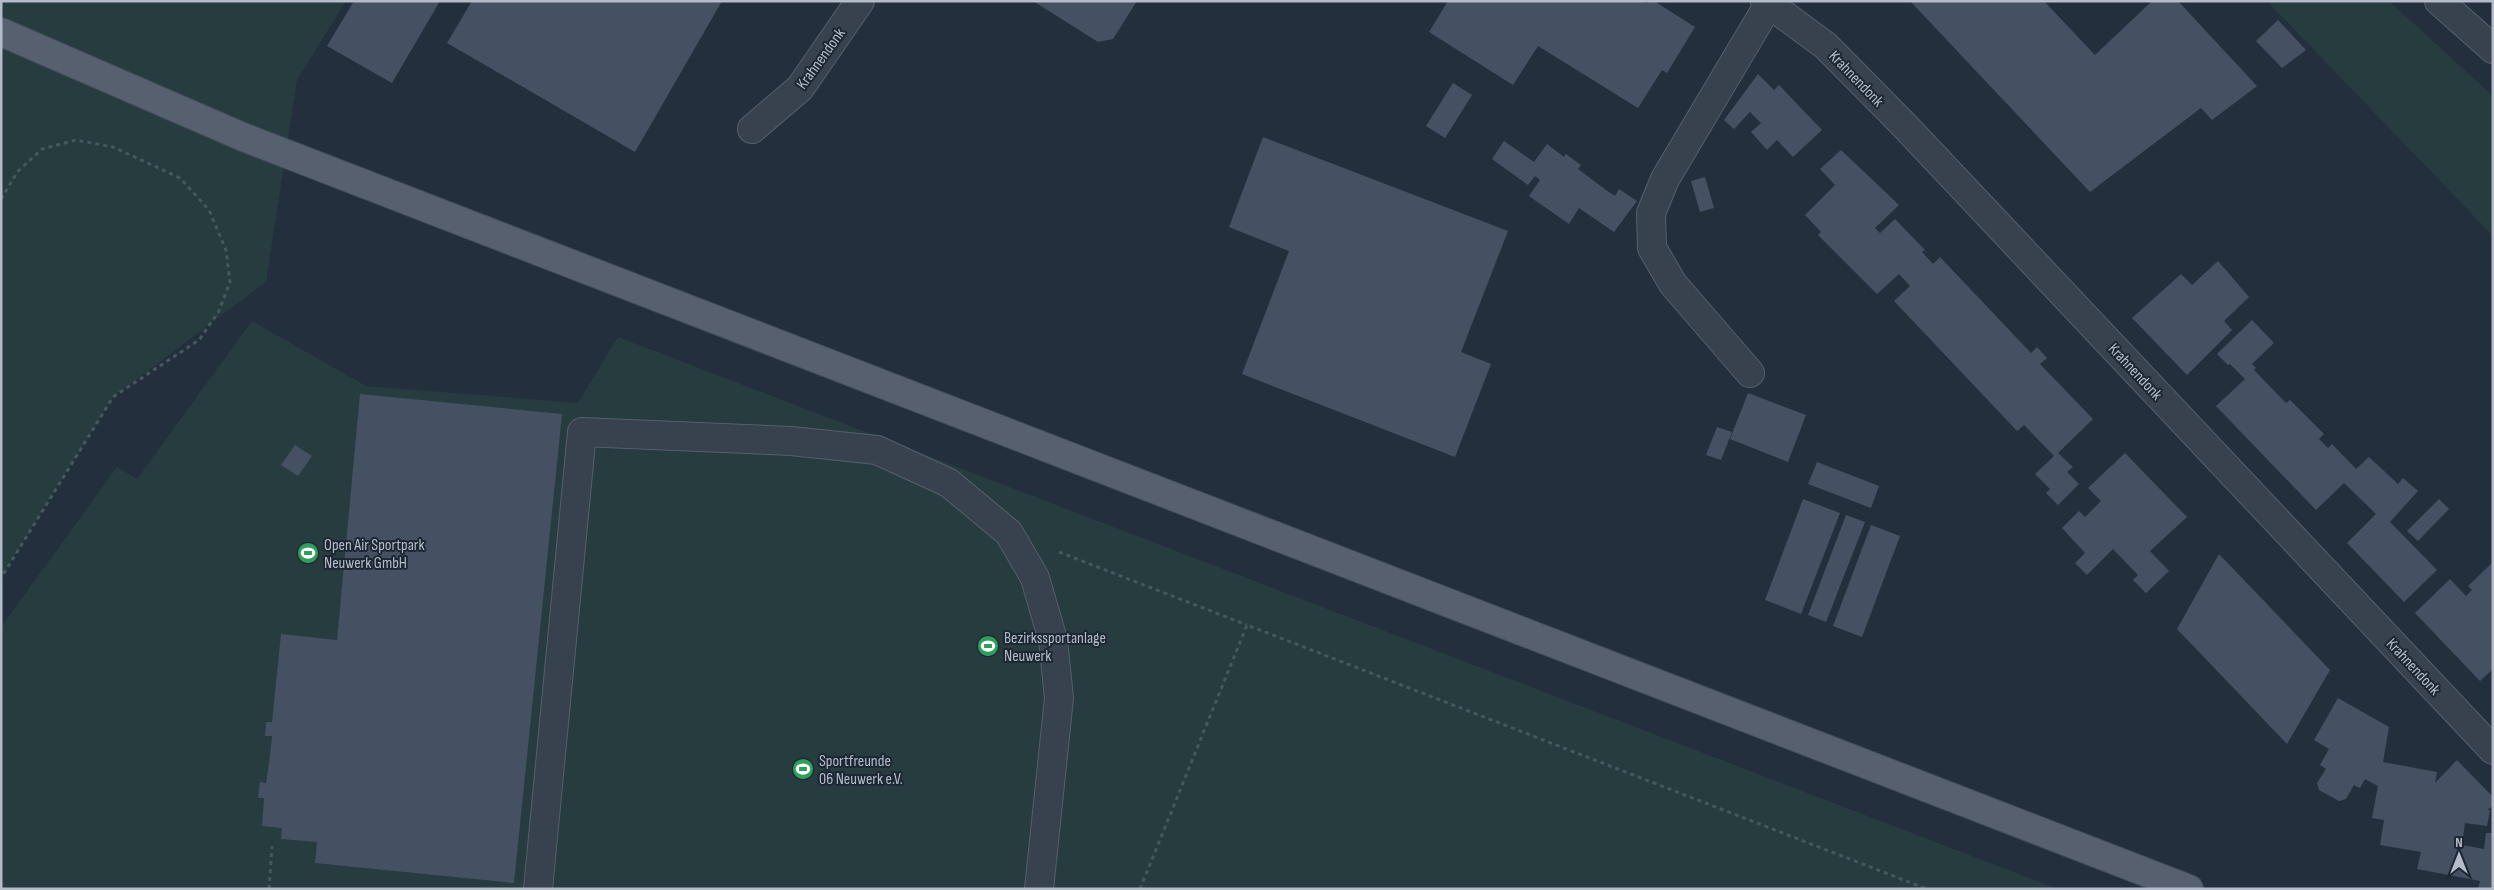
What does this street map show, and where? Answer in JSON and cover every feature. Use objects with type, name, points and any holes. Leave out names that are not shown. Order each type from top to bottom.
[{"type":"main road","points":[[1,32],[242,138],[2189,889]]},
{"type":"street","name":"Krahnendonk","points":[[752,129],[800,88],[860,1]]},
{"type":"street","points":[[2438,1],[2493,49]]},
{"type":"street","name":"Krahnendonk","points":[[1750,373],[1673,284],[1652,248],[1651,213],[1665,179],[1767,3],[1826,46],[1898,119],[2493,750]]},
{"type":"street","points":[[538,889],[582,432],[791,441],[877,450],[949,483],[1009,533],[1034,578],[1045,613],[1053,640],[1059,698],[1039,889]]},
{"type":"path","points":[[1,199],[18,170],[42,149],[76,140],[113,146],[180,178],[208,210],[226,250],[230,282],[219,311],[200,340],[113,397],[1,578]]},
{"type":"path","points":[[1055,551],[1927,889]]},
{"type":"path","points":[[1140,889],[1247,625]]},
{"type":"path","points":[[269,889],[272,846]]},
{"type":"green space","points":[[1,1],[346,1],[297,80],[266,282],[113,397],[1,578]]},
{"type":"green space","points":[[2267,1],[2389,1],[2493,96],[2493,236]]},
{"type":"green space","name":"Bezirkssportanlage Neuwerk","points":[[252,321],[366,386],[578,403],[618,337],[2058,889],[1,889],[1,627],[117,467],[137,479]]},
{"type":"building","points":[[354,1],[440,1],[392,83],[327,46]]},
{"type":"building","points":[[472,1],[722,1],[635,152],[447,43]]},
{"type":"building","points":[[1033,1],[1137,1],[1113,39],[1098,42]]},
{"type":"building","points":[[1448,1],[1643,1],[1646,3],[1654,1],[1695,27],[1667,73],[1662,70],[1638,108],[1538,46],[1513,85],[1429,32]]},
{"type":"building","points":[[1910,1],[2044,1],[2095,55],[2152,1],[2178,1],[2257,86],[2212,120],[2201,108],[2090,192]]},
{"type":"building","points":[[2278,20],[2306,50],[2282,68],[2256,41]]},
{"type":"building","points":[[1758,74],[1774,90],[1779,85],[1822,130],[1793,157],[1777,140],[1767,150],[1751,132],[1761,123],[1750,112],[1734,129],[1724,120]]},
{"type":"building","points":[[1453,83],[1472,95],[1445,138],[1426,126]]},
{"type":"building","points":[[1263,137],[1508,231],[1461,352],[1491,364],[1455,457],[1242,374],[1289,251],[1229,227]]},
{"type":"building","points":[[1504,141],[1534,162],[1547,144],[1564,157],[1566,154],[1581,165],[1578,169],[1615,196],[1619,189],[1637,201],[1614,232],[1579,208],[1569,224],[1529,196],[1540,180],[1535,176],[1528,185],[1492,159]]},
{"type":"building","points":[[1841,150],[1899,205],[1875,228],[1880,233],[1895,219],[1925,250],[1922,252],[1933,264],[1940,257],[2031,353],[2037,347],[2047,358],[2040,364],[2093,419],[2058,453],[2073,467],[2067,472],[2079,484],[2058,505],[2046,493],[2050,489],[2035,474],[2054,456],[2024,425],[2017,431],[1894,301],[1910,286],[1899,274],[1877,294],[1818,235],[1821,232],[1805,215],[1835,185],[1820,169]]},
{"type":"building","points":[[1705,177],[1714,208],[1700,212],[1691,181]]},
{"type":"building","points":[[2218,261],[2249,297],[2224,321],[2232,330],[2187,375],[2132,318],[2181,274],[2192,285]]},
{"type":"building","points":[[2252,320],[2274,343],[2252,364],[2256,368],[2254,370],[2286,403],[2290,400],[2324,434],[2319,439],[2328,448],[2332,444],[2356,469],[2369,457],[2398,484],[2403,478],[2418,491],[2390,522],[2437,570],[2404,602],[2347,543],[2376,514],[2344,483],[2316,510],[2216,406],[2245,379],[2217,354]]},
{"type":"building","points":[[1748,393],[1806,415],[1788,462],[1730,439]]},
{"type":"building","points":[[360,394],[562,414],[514,883],[315,863],[317,842],[281,839],[282,828],[262,826],[264,798],[258,798],[260,782],[266,783],[270,756],[272,736],[265,736],[266,722],[272,722],[281,634],[337,640]]},
{"type":"building","points":[[1717,427],[1732,432],[1721,460],[1706,455]]},
{"type":"building","points":[[295,445],[312,456],[298,476],[281,465]]},
{"type":"building","points":[[2125,453],[2187,517],[2150,551],[2169,571],[2146,593],[2133,580],[2138,575],[2113,549],[2087,575],[2075,563],[2085,553],[2062,528],[2079,511],[2085,517],[2101,501],[2088,488]]},
{"type":"building","points":[[1817,462],[1879,486],[1871,508],[1808,484]]},
{"type":"building","points":[[1803,499],[1840,513],[1801,614],[1765,600]]},
{"type":"building","points":[[2439,499],[2449,509],[2418,541],[2407,531]]},
{"type":"building","points":[[1846,515],[1865,522],[1826,622],[1808,615]]},
{"type":"building","points":[[1871,525],[1900,536],[1862,637],[1833,626]]},
{"type":"building","points":[[2219,554],[2330,670],[2287,744],[2177,629]]},
{"type":"building","points":[[2493,562],[2493,669],[2480,681],[2415,613],[2450,579],[2466,596],[2472,590],[2468,586]]},
{"type":"building","points":[[2338,698],[2389,727],[2383,762],[2437,772],[2435,783],[2457,760],[2493,797],[2493,806],[2487,810],[2490,810],[2487,826],[2465,823],[2462,845],[2484,849],[2486,833],[2493,833],[2493,889],[2478,889],[2480,881],[2417,869],[2421,852],[2380,845],[2384,820],[2372,818],[2378,786],[2365,779],[2360,788],[2354,785],[2346,799],[2339,801],[2319,790],[2317,783],[2326,769],[2320,765],[2329,749],[2314,740]]},
{"type":"place","name":"Open Air Sportpark Neuwerk GmbH","points":[[308,553]]},
{"type":"place","name":"Bezirkssportanlage Neuwerk","points":[[988,646]]},
{"type":"place","name":"Sportfreunde 06 Neuwerk e.V.","points":[[803,769]]}]
